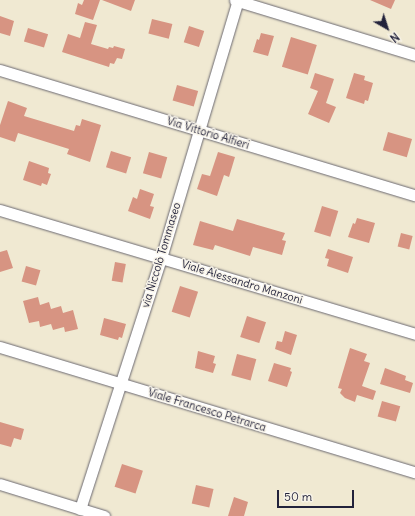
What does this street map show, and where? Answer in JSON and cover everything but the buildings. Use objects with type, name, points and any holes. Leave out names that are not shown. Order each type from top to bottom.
[{"type":"street","points":[[237,0],[415,55]]},
{"type":"street","name":"via Niccolò Tommaseo","points":[[80,509],[161,258],[237,0]]},
{"type":"street","name":"Via Vittorio Alfieri","points":[[0,70],[415,195]]},
{"type":"street","name":"Viale Alessandro Manzoni","points":[[0,210],[415,334]]},
{"type":"street","name":"Viale Francesco Petrarca","points":[[0,347],[415,472]]},
{"type":"street","points":[[0,484],[104,516]]}]
